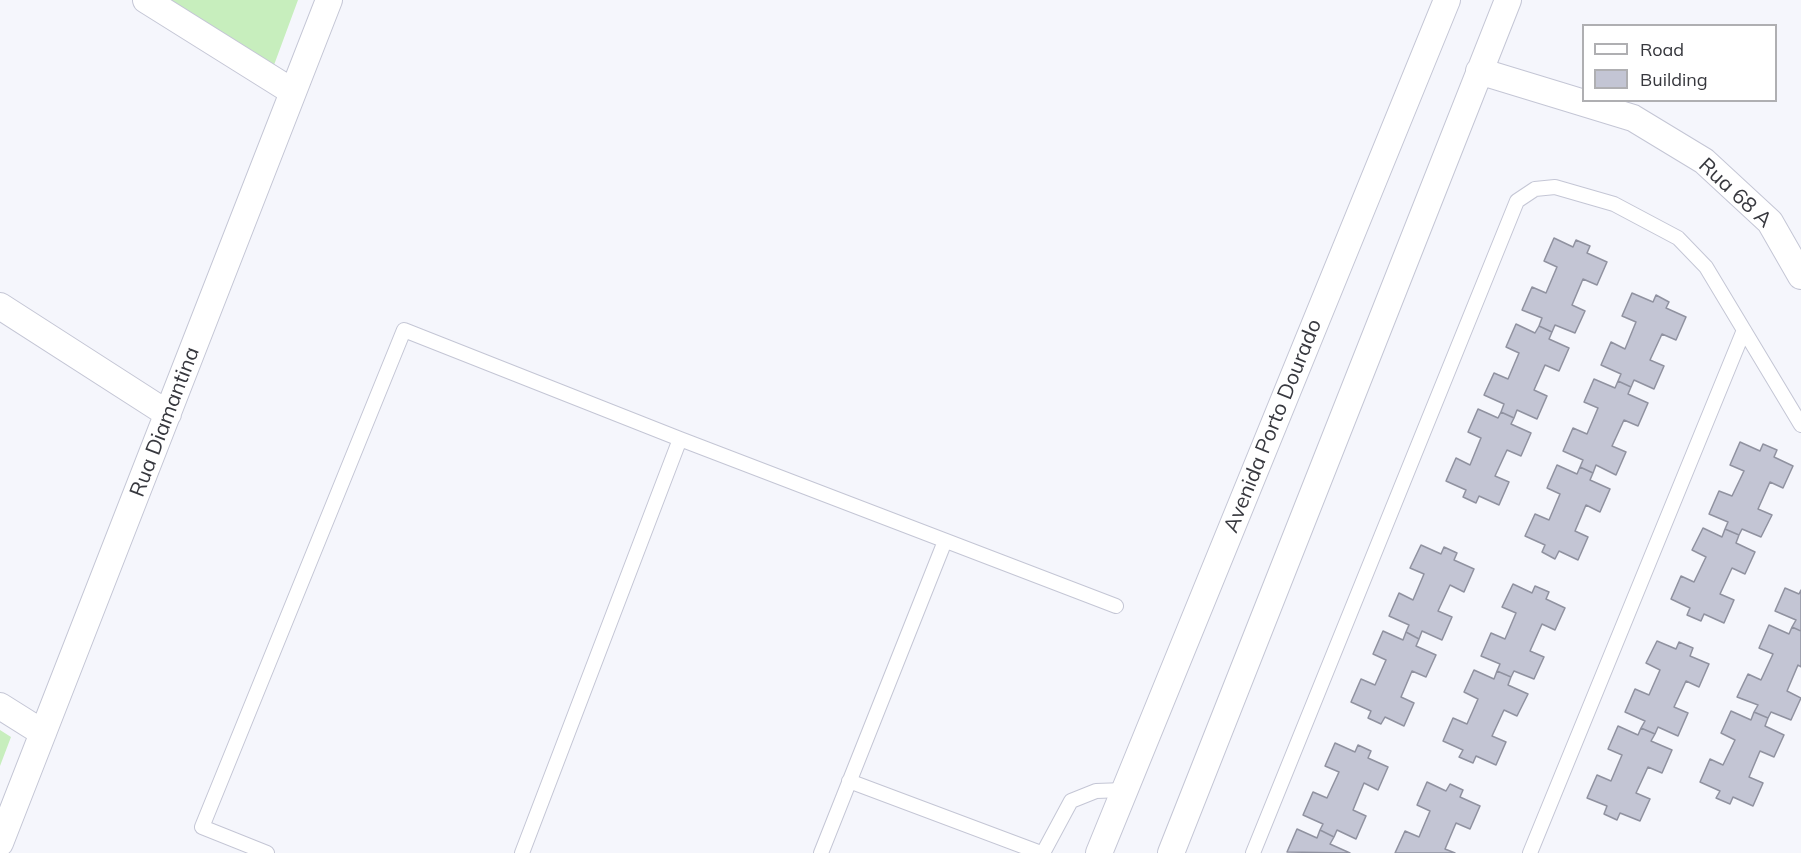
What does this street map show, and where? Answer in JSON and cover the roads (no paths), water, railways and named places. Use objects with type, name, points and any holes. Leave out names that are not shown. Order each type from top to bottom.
[{"type":"street","points":[[146,0],[293,92]]},
{"type":"street","name":"Rua Diamantina","points":[[0,843],[329,0]]},
{"type":"street","name":"Avenida Porto Dourado","points":[[1099,853],[1448,0]]},
{"type":"street","points":[[1171,853],[1508,0]]},
{"type":"street","name":"Rua 68 A","points":[[1479,71],[1633,118],[1704,160],[1770,222],[1801,276]]},
{"type":"street","points":[[0,306],[168,414]]},
{"type":"street","points":[[0,706],[43,733]]},
{"type":"lane","points":[[1253,853],[1517,201],[1535,189],[1555,187],[1614,204],[1678,238],[1706,267],[1801,425]]},
{"type":"lane","points":[[267,853],[202,827],[404,330],[680,439],[1116,606]]},
{"type":"lane","points":[[1530,853],[1744,330]]},
{"type":"lane","points":[[522,853],[680,439]]},
{"type":"lane","points":[[821,853],[945,541]]},
{"type":"lane","points":[[849,781],[1042,853],[1071,801],[1096,791],[1124,790]]}]
